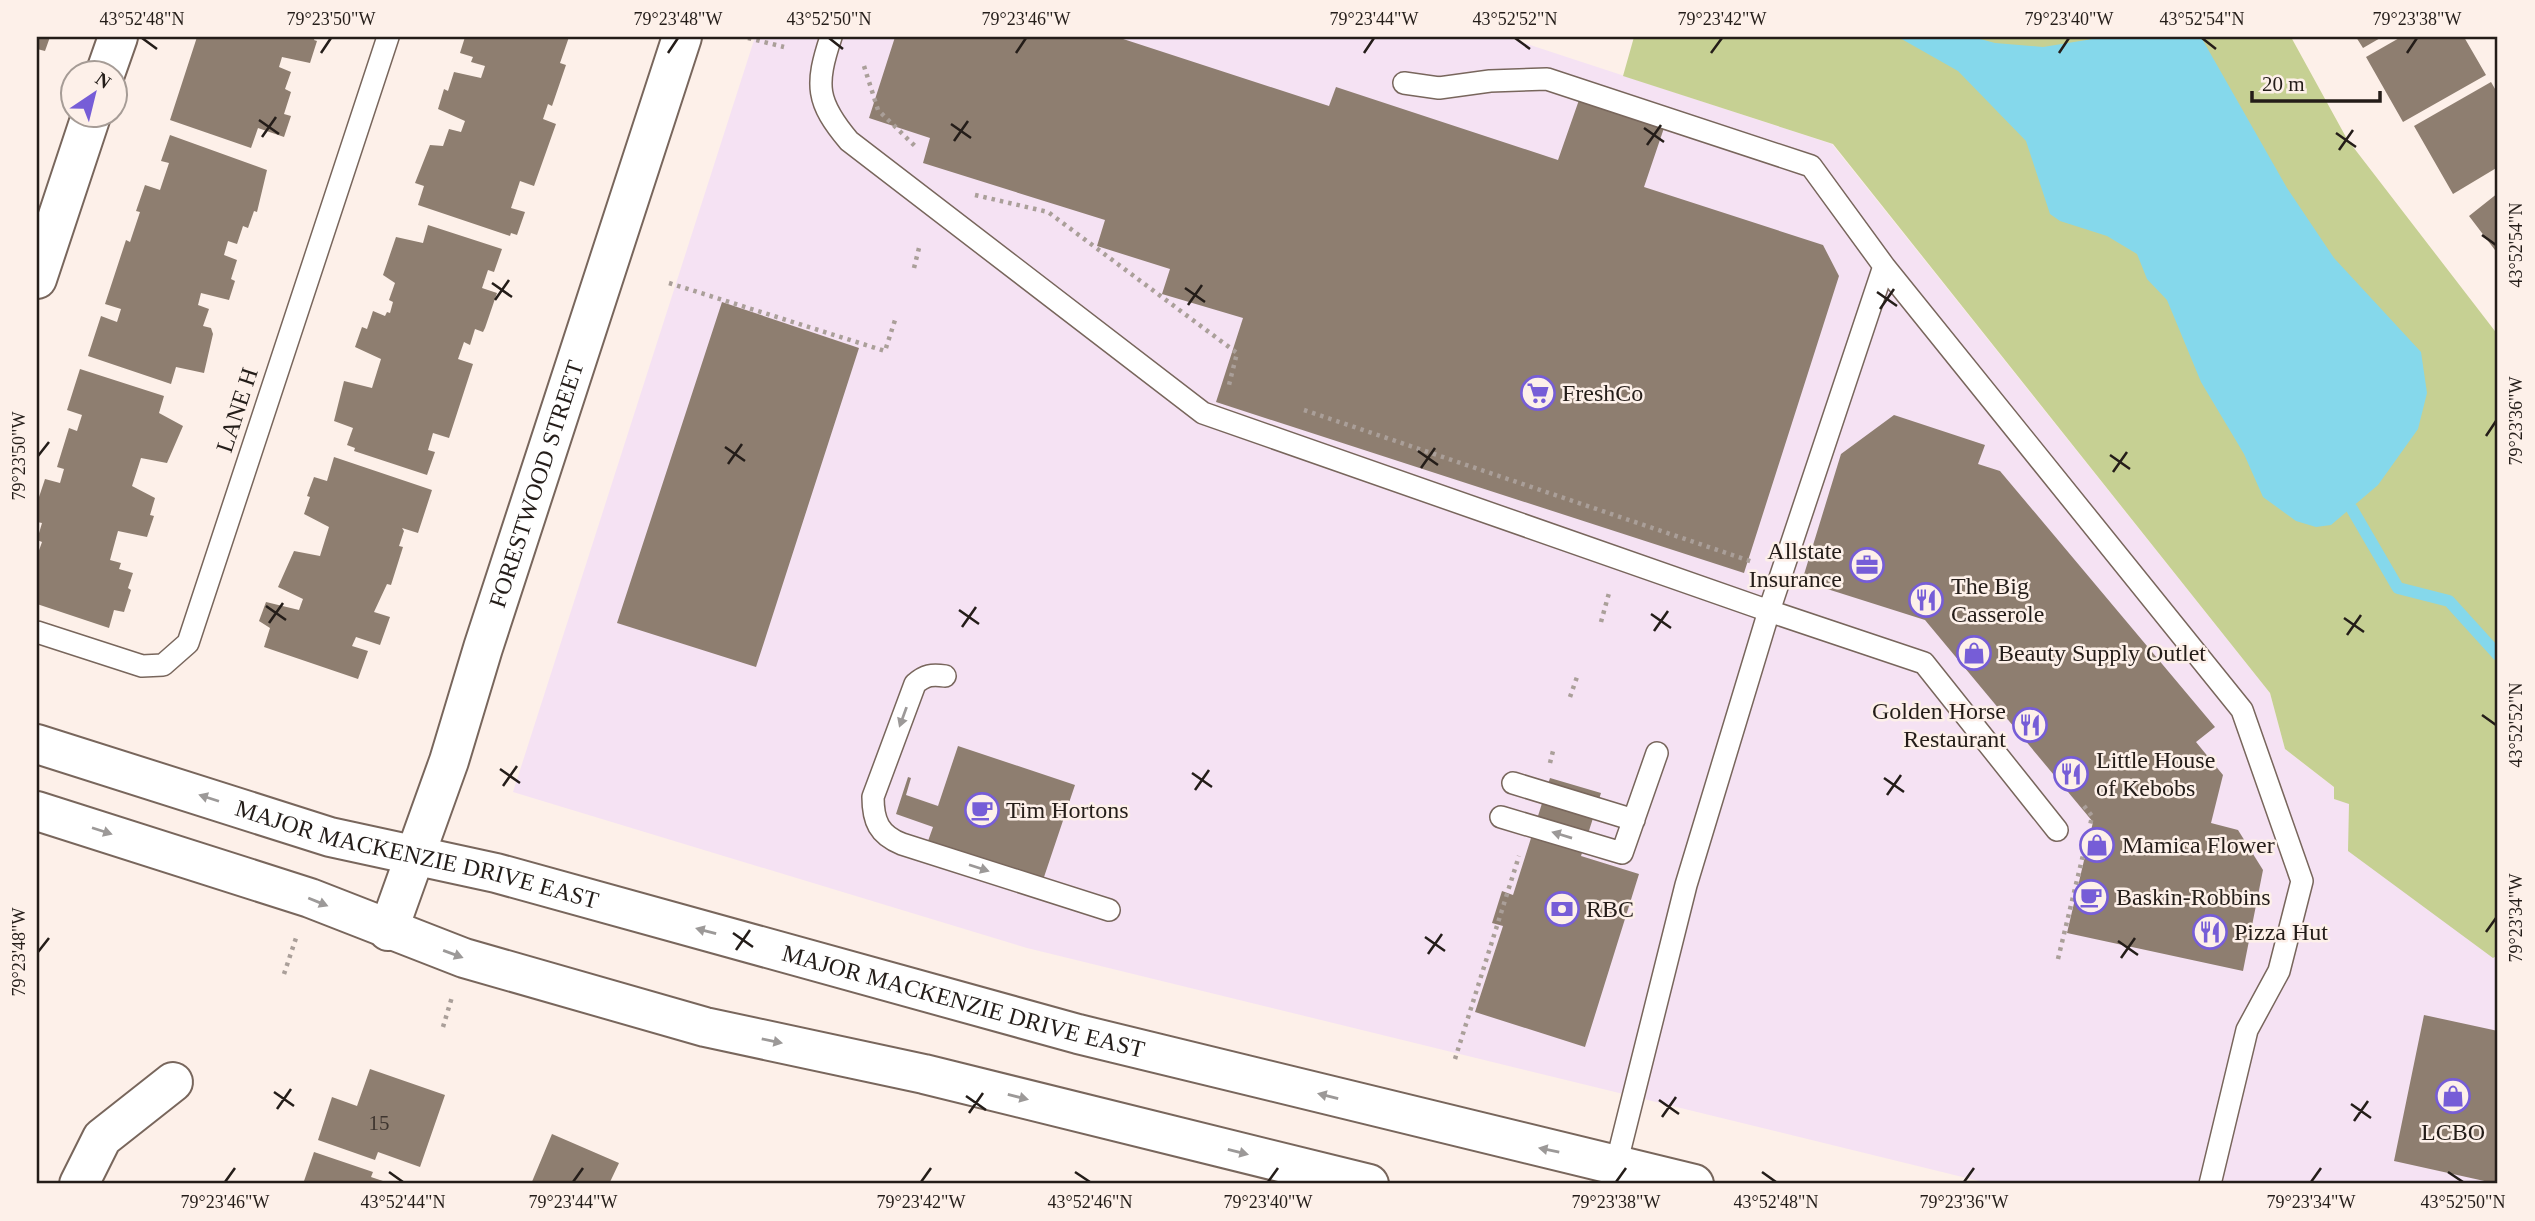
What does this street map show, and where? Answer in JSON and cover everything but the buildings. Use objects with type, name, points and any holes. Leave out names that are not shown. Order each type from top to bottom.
[{"type":"main road","points":[[111,60],[118,37]]},
{"type":"main road","name":"FORESTWOOD STREET","points":[[388,931],[446,772],[491,622],[682,37]]},
{"type":"main road","points":[[37,279],[51,192],[84,130]]},
{"type":"main road","name":"MAJOR MACKENZIE DRIVE EAST","points":[[37,744],[330,837],[496,873],[1078,1034],[1524,1145],[1613,1174],[1694,1184]]},
{"type":"main road","points":[[37,811],[310,898],[388,931],[464,958],[705,1027],[925,1074],[1369,1184]]},
{"type":"main road","points":[[79,1184],[102,1138],[173,1082]]},
{"type":"lane","name":"LANE H","points":[[37,632],[142,666],[163,665],[188,643],[388,37]]},
{"type":"lane","points":[[831,37],[822,64],[819,90],[830,117],[849,141],[1203,413],[1924,663],[2057,831]]},
{"type":"lane","points":[[1404,83],[1438,88],[1490,80],[1547,79],[1811,166],[1884,266],[2242,710],[2302,881],[2279,971],[2247,1030],[2210,1184]]},
{"type":"lane","points":[[1613,1174],[1686,884],[1769,611],[1884,266]]},
{"type":"lane","points":[[945,676],[934,674],[923,677],[915,684],[873,797],[873,817],[878,827],[888,838],[902,844],[1109,910]]},
{"type":"lane","points":[[1501,817],[1622,853],[1657,753]]},
{"type":"lane","points":[[1513,783],[1634,820]]},
{"type":"path","points":[[748,38],[784,47]]},
{"type":"path","points":[[864,66],[878,110],[922,152]]},
{"type":"path","points":[[969,193],[1048,212],[1237,353],[1229,385],[1242,389]]},
{"type":"path","points":[[914,268],[920,244]]},
{"type":"path","points":[[669,283],[885,351],[896,317]]},
{"type":"path","points":[[1295,407],[1753,562],[1750,570]]},
{"type":"path","points":[[1601,622],[1609,593]]},
{"type":"path","points":[[1570,697],[1578,674]]},
{"type":"path","points":[[1455,1059],[1522,846]]},
{"type":"path","points":[[284,974],[296,938]]},
{"type":"path","points":[[443,1027],[455,986]]},
{"type":"shaded area","points":[[755,37],[1506,37],[1832,144],[2270,693],[2285,749],[2334,787],[2493,957],[2498,955],[2498,1184],[1991,1184],[1027,948],[513,792]]},
{"type":"green space","points":[[1634,37],[2291,37],[2347,139],[2498,335],[2498,955],[2493,958],[2348,851],[2349,804],[2334,799],[2334,787],[2285,749],[2270,693],[1833,144],[1623,76]]},
{"type":"water","points":[[1898,37],[1973,37],[1995,43],[2043,47],[2105,37],[2201,37],[2287,188],[2334,258],[2421,352],[2427,393],[2418,429],[2378,485],[2331,525],[2316,527],[2296,521],[2263,497],[2244,454],[2201,382],[2167,300],[2147,279],[2137,254],[2107,236],[2060,221],[2050,214],[2026,141],[1958,71]]},
{"type":"waterway","points":[[2352,509],[2398,588],[2449,601],[2498,655]]},
{"type":"place","name":"FreshCo","points":[[1538,393]]},
{"type":"place","name":"Allstate Insurance","points":[[1867,565]]},
{"type":"place","name":"The Big Casserole","points":[[1926,600]]},
{"type":"place","name":"Beauty Supply Outlet","points":[[1974,653]]},
{"type":"place","name":"Golden Horse Restaurant","points":[[2030,725]]},
{"type":"place","name":"Little House of Kebobs","points":[[2071,774]]},
{"type":"place","name":"Tim Hortons","points":[[982,810]]},
{"type":"place","name":"Mamica Flower","points":[[2097,845]]},
{"type":"place","name":"Baskin-Robbins","points":[[2091,897]]},
{"type":"place","name":"RBC","points":[[1562,909]]},
{"type":"place","name":"Pizza Hut","points":[[2210,932]]},
{"type":"place","name":"LCBO","points":[[2453,1096]]}]
